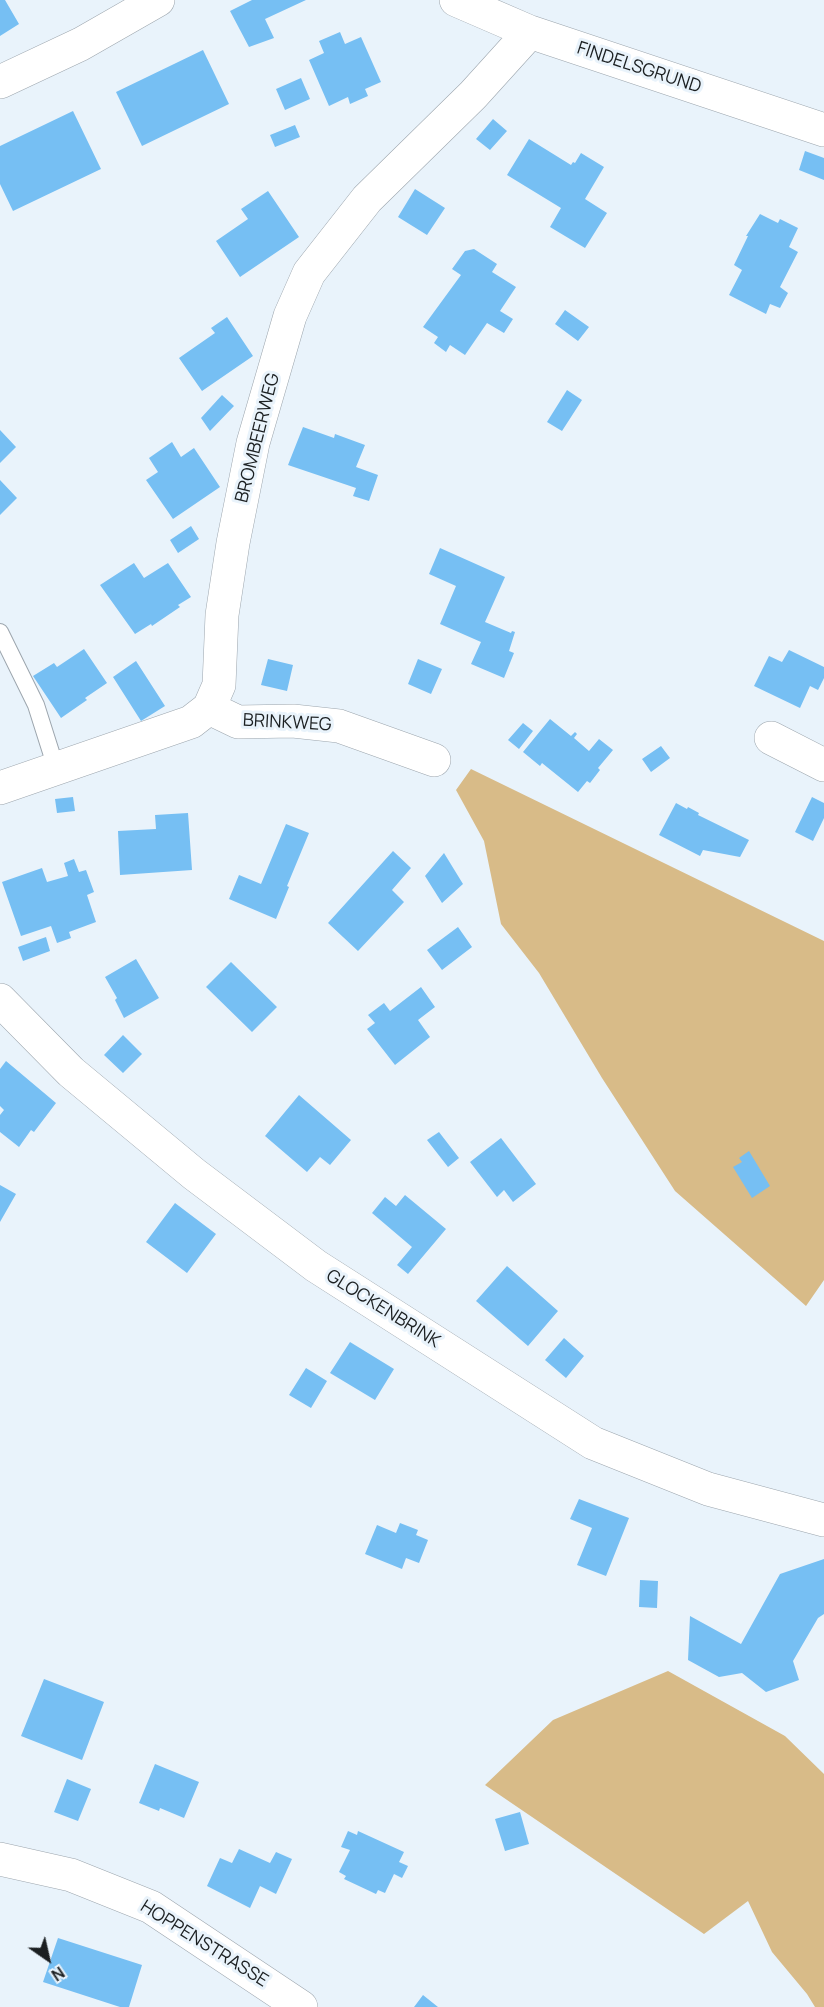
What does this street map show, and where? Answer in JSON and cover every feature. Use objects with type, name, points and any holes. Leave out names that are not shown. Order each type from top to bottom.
[{"type":"street","points":[[0,82],[81,44],[158,0]]},
{"type":"street","name":"FINDELSGRUND","points":[[456,0],[530,32],[824,130]]},
{"type":"street","name":"BROMBEERWEG","points":[[209,708],[219,685],[222,615],[233,543],[253,443],[290,316],[309,273],[367,199],[473,95],[530,32]]},
{"type":"street","points":[[0,788],[191,722],[209,708]]},
{"type":"street","name":"BRINKWEG","points":[[209,708],[238,722],[293,721],[339,726],[434,760]]},
{"type":"street","points":[[771,738],[824,765]]},
{"type":"street","name":"GLOCKENBRINK","points":[[0,1000],[71,1072],[194,1174],[306,1259],[593,1443],[708,1489],[824,1520]]},
{"type":"street","name":"HOPPENSTRASSE","points":[[0,1858],[71,1875],[151,1906],[301,2007]]},
{"type":"lane","points":[[0,632],[36,705],[56,768]]},
{"type":"shaded area","points":[[471,769],[824,941],[824,1280],[806,1306],[675,1191],[602,1078],[539,973],[501,924],[484,841],[456,790]]},
{"type":"shaded area","points":[[668,1671],[785,1736],[824,1774],[824,2007],[815,2007],[772,1952],[748,1901],[704,1934],[485,1785],[553,1720]]},
{"type":"building","points":[[0,0],[5,0],[19,24],[0,36]]},
{"type":"building","points":[[252,0],[306,0],[265,19],[274,38],[249,47],[230,11]]},
{"type":"building","points":[[340,32],[345,44],[361,37],[381,82],[365,89],[368,96],[350,104],[348,97],[329,106],[309,60],[324,53],[319,41]]},
{"type":"building","points":[[203,50],[229,104],[142,146],[116,92]]},
{"type":"building","points":[[301,78],[310,99],[285,110],[276,89]]},
{"type":"building","points":[[73,111],[101,169],[13,211],[0,184],[0,146]]},
{"type":"building","points":[[493,119],[507,131],[490,150],[476,139]]},
{"type":"building","points":[[295,125],[300,137],[275,147],[270,135]]},
{"type":"building","points":[[529,139],[571,165],[581,153],[604,167],[585,199],[607,213],[585,248],[550,227],[561,208],[507,175]]},
{"type":"building","points":[[805,151],[824,158],[824,180],[799,170]]},
{"type":"building","points":[[415,189],[445,208],[427,235],[398,217]]},
{"type":"building","points":[[268,191],[299,237],[240,277],[216,241],[248,219],[241,209]]},
{"type":"building","points":[[760,214],[778,223],[780,219],[798,228],[789,247],[798,252],[780,287],[788,293],[780,308],[770,304],[766,314],[729,295],[742,270],[734,265],[748,236],[746,236]]},
{"type":"building","points":[[474,249],[497,264],[492,272],[516,287],[500,311],[513,319],[504,333],[487,323],[465,355],[450,345],[446,352],[434,343],[438,337],[423,327],[461,275],[452,269],[465,251]]},
{"type":"building","points":[[565,310],[589,327],[578,341],[555,324]]},
{"type":"building","points":[[227,317],[253,356],[202,391],[179,358],[215,333],[211,328]]},
{"type":"building","points":[[567,390],[582,400],[562,431],[547,422]]},
{"type":"building","points":[[222,395],[234,406],[210,431],[201,418]]},
{"type":"building","points":[[303,427],[334,438],[335,434],[365,445],[356,467],[378,475],[369,501],[353,496],[356,488],[288,465]]},
{"type":"building","points":[[0,430],[16,447],[0,463]]},
{"type":"building","points":[[172,442],[181,457],[194,448],[220,487],[173,519],[146,480],[158,472],[149,458]]},
{"type":"building","points":[[0,480],[17,498],[0,515]]},
{"type":"building","points":[[191,526],[199,539],[178,553],[170,540]]},
{"type":"building","points":[[440,548],[505,577],[485,622],[511,633],[515,632],[509,651],[514,653],[504,678],[471,664],[481,642],[440,624],[456,586],[429,574]]},
{"type":"building","points":[[134,563],[144,578],[168,563],[191,597],[152,626],[151,624],[135,634],[100,585]]},
{"type":"building","points":[[84,649],[107,683],[61,718],[33,676],[54,663],[57,667]]},
{"type":"building","points":[[789,650],[824,667],[824,678],[818,690],[810,686],[800,708],[754,686],[769,656],[782,662]]},
{"type":"building","points":[[268,659],[293,665],[287,691],[261,685]]},
{"type":"building","points":[[418,659],[442,669],[431,694],[408,684]]},
{"type":"building","points":[[136,661],[165,706],[141,721],[113,677]]},
{"type":"building","points":[[550,719],[571,736],[575,732],[577,734],[574,738],[589,751],[599,739],[613,750],[598,768],[600,770],[590,783],[587,781],[578,792],[542,763],[540,766],[523,752]]},
{"type":"building","points":[[523,723],[533,731],[519,749],[508,740]]},
{"type":"building","points":[[661,746],[670,758],[651,772],[642,759]]},
{"type":"building","points":[[73,797],[75,811],[57,813],[55,799]]},
{"type":"building","points":[[812,797],[824,803],[824,818],[813,841],[795,832]]},
{"type":"building","points":[[676,803],[687,809],[688,807],[699,813],[698,815],[749,840],[740,857],[703,850],[700,856],[659,835]]},
{"type":"building","points":[[188,813],[192,870],[120,875],[118,831],[156,829],[155,815]]},
{"type":"building","points":[[286,824],[309,833],[276,919],[229,899],[239,875],[261,884]]},
{"type":"building","points":[[393,851],[411,868],[392,890],[404,902],[358,951],[328,923]]},
{"type":"building","points":[[444,853],[463,884],[442,903],[425,876]]},
{"type":"building","points":[[74,859],[79,872],[86,870],[94,892],[87,895],[96,922],[69,932],[71,938],[57,943],[51,926],[21,936],[2,882],[42,868],[47,882],[68,876],[64,863]]},
{"type":"building","points":[[458,927],[472,947],[442,970],[427,950]]},
{"type":"building","points":[[46,937],[50,951],[23,961],[18,947]]},
{"type":"building","points":[[136,959],[159,998],[124,1018],[115,1000],[117,998],[105,977]]},
{"type":"building","points":[[231,962],[277,1007],[252,1032],[206,987]]},
{"type":"building","points":[[421,987],[435,1007],[418,1020],[430,1037],[395,1065],[367,1029],[375,1023],[368,1015],[384,1003],[390,1011]]},
{"type":"building","points":[[123,1035],[142,1054],[123,1073],[104,1055]]},
{"type":"building","points":[[6,1061],[56,1103],[34,1132],[31,1130],[19,1147],[0,1132],[0,1115],[4,1110],[0,1106],[0,1069]]},
{"type":"building","points":[[299,1095],[351,1140],[330,1165],[320,1157],[307,1172],[265,1136]]},
{"type":"building","points":[[439,1132],[459,1158],[448,1167],[427,1140]]},
{"type":"building","points":[[501,1138],[536,1184],[513,1202],[504,1190],[497,1197],[470,1162]]},
{"type":"building","points":[[749,1151],[770,1186],[752,1198],[733,1167],[742,1162],[739,1158]]},
{"type":"building","points":[[0,1185],[16,1194],[0,1222]]},
{"type":"building","points":[[405,1195],[446,1229],[408,1274],[397,1265],[412,1247],[372,1213],[385,1197],[396,1206]]},
{"type":"building","points":[[175,1203],[216,1234],[187,1273],[146,1242]]},
{"type":"building","points":[[507,1266],[558,1311],[528,1346],[476,1301]]},
{"type":"building","points":[[564,1338],[584,1356],[566,1378],[545,1360]]},
{"type":"building","points":[[350,1342],[394,1369],[375,1400],[330,1373]]},
{"type":"building","points":[[306,1368],[327,1381],[311,1408],[289,1395]]},
{"type":"building","points":[[579,1499],[629,1518],[606,1576],[577,1565],[592,1528],[570,1519]]},
{"type":"building","points":[[400,1523],[418,1530],[416,1535],[428,1540],[419,1563],[406,1558],[402,1569],[365,1554],[377,1525],[396,1533]]},
{"type":"building","points":[[824,1559],[824,1614],[818,1618],[793,1661],[799,1680],[766,1692],[742,1673],[719,1677],[688,1660],[690,1616],[741,1644],[780,1574]]},
{"type":"building","points":[[640,1580],[658,1581],[657,1608],[639,1607]]},
{"type":"building","points":[[44,1679],[104,1702],[82,1760],[21,1736]]},
{"type":"building","points":[[155,1764],[199,1782],[184,1818],[160,1808],[159,1811],[139,1803]]},
{"type":"building","points":[[67,1779],[91,1789],[78,1821],[54,1812]]},
{"type":"building","points":[[520,1812],[529,1844],[505,1851],[495,1819]]},
{"type":"building","points":[[348,1831],[357,1835],[358,1831],[404,1852],[399,1862],[408,1866],[402,1878],[394,1874],[385,1893],[378,1890],[376,1894],[344,1879],[346,1876],[339,1872],[350,1850],[341,1847]]},
{"type":"building","points":[[239,1849],[270,1863],[276,1852],[292,1859],[276,1894],[260,1886],[250,1908],[207,1886],[220,1858],[232,1863]]},
{"type":"building","points":[[58,1938],[142,1965],[129,2007],[120,2007],[43,1982]]},
{"type":"building","points":[[423,1995],[438,2007],[414,2007]]}]
